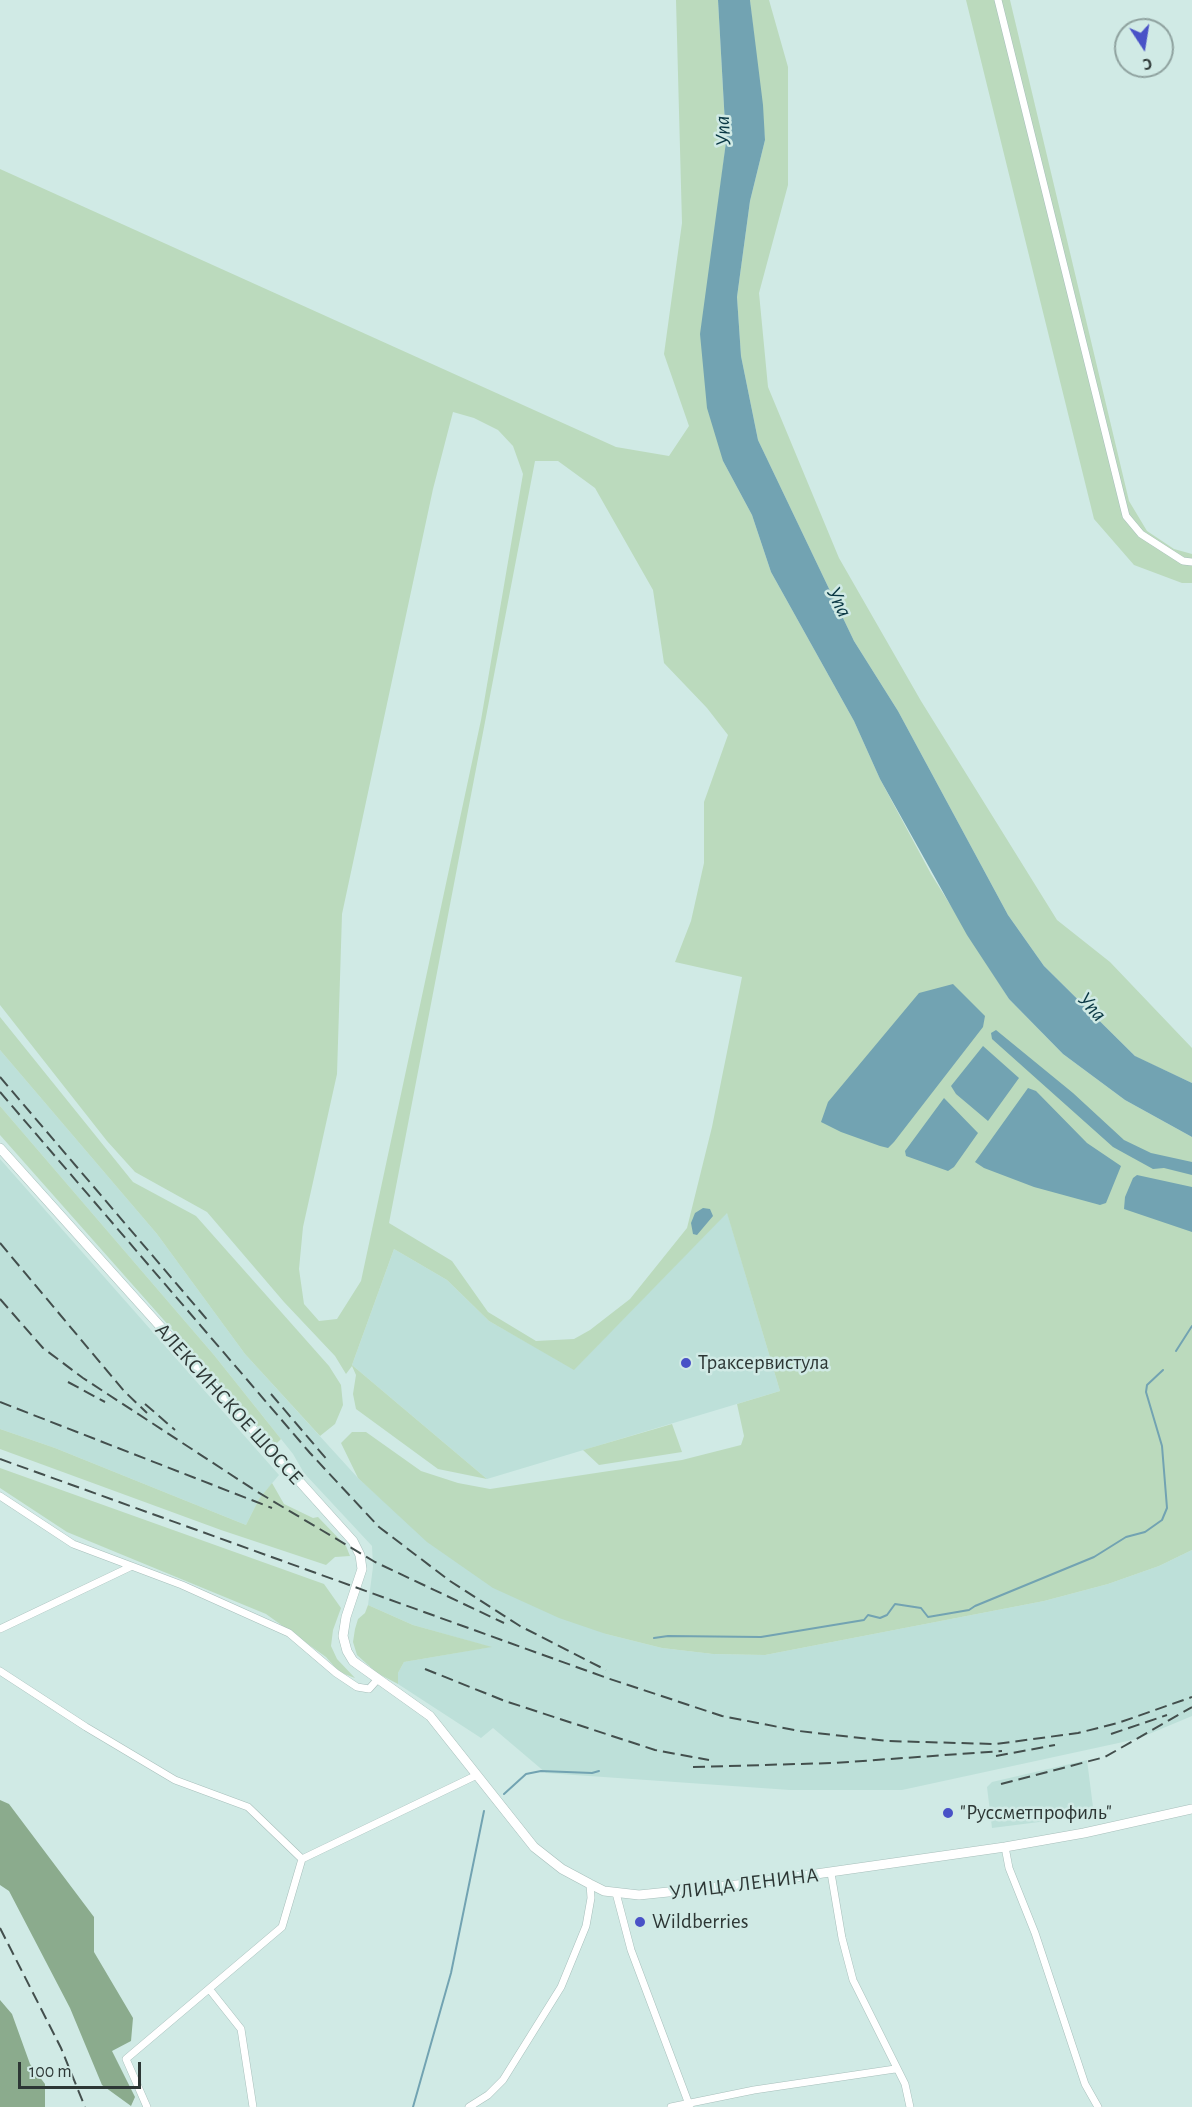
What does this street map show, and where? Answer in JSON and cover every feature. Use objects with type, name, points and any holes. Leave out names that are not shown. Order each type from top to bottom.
[{"type":"main road","name":"АЛЕКСИНСКОЕ ШОССЕ","points":[[0,1148],[353,1541],[360,1553],[362,1569],[347,1611],[343,1636],[347,1652],[353,1661],[377,1680]]},
{"type":"main road","name":"УЛИЦА ЛЕНИНА","points":[[377,1680],[430,1716],[534,1847],[562,1869],[590,1884],[616,1893],[654,1895],[831,1873],[1005,1847],[1094,1831],[1192,1809]]},
{"type":"street","points":[[998,0],[1126,516],[1141,534],[1183,561],[1192,562]]},
{"type":"street","points":[[0,1496],[73,1544],[182,1586],[289,1633],[336,1673],[357,1687],[369,1689],[377,1680]]},
{"type":"street","points":[[0,1629],[130,1567]]},
{"type":"street","points":[[0,1671],[86,1727],[176,1780],[248,1807],[302,1859]]},
{"type":"street","points":[[147,2107],[126,2059],[210,1990],[282,1926],[302,1859],[477,1776]]},
{"type":"street","points":[[1005,1847],[1009,1868],[1035,1934],[1085,2084],[1098,2107]]},
{"type":"street","points":[[831,1873],[842,1938],[853,1980],[895,2069],[905,2084],[910,2107]]},
{"type":"street","points":[[469,2107],[488,2095],[503,2080],[561,1987],[586,1926],[591,1898],[590,1884]]},
{"type":"street","points":[[616,1893],[631,1950],[689,2106]]},
{"type":"street","points":[[210,1990],[242,2029],[253,2107]]},
{"type":"street","points":[[671,2107],[689,2106],[754,2090],[895,2069]]},
{"type":"shaded area","points":[[676,0],[718,0],[726,142],[709,280],[723,461],[752,515],[771,572],[854,721],[880,779],[931,874],[1009,999],[1063,1054],[1125,1100],[1192,1137],[1192,1550],[1159,1566],[1108,1584],[1044,1601],[765,1655],[713,1654],[662,1648],[606,1634],[559,1618],[493,1588],[427,1542],[358,1478],[341,1443],[352,1432],[366,1432],[421,1471],[458,1483],[490,1489],[682,1460],[741,1445],[744,1436],[737,1404],[780,1391],[727,1213],[574,1370],[489,1321],[447,1280],[394,1249],[352,1365],[487,1479],[438,1469],[356,1409],[353,1394],[356,1375],[352,1366],[346,1374],[335,1356],[284,1302],[207,1212],[135,1172],[107,1141],[0,1005],[0,169],[616,447],[669,456],[689,426],[664,354],[682,223]],"holes":[[[453,412],[474,418],[498,430],[513,446],[523,474],[481,720],[361,1281],[337,1319],[319,1321],[304,1304],[299,1269],[303,1227],[337,1074],[342,914],[433,489]],[[535,461],[558,461],[595,488],[653,590],[664,663],[707,708],[728,735],[704,802],[704,863],[691,921],[675,962],[742,977],[712,1127],[687,1228],[630,1299],[590,1330],[574,1339],[536,1341],[488,1312],[452,1261],[389,1223]]]},
{"type":"shaded area","points":[[750,0],[769,0],[788,67],[788,185],[759,293],[768,387],[839,558],[921,701],[1057,920],[1110,962],[1192,1048],[1192,1083],[1136,1057],[1044,966],[1008,915],[898,711],[854,641],[758,440],[741,356],[737,297],[750,201],[765,140]]},
{"type":"shaded area","points":[[966,0],[1010,0],[1129,501],[1147,531],[1174,549],[1192,554],[1192,583],[1182,583],[1134,565],[1094,519]]},
{"type":"shaded area","points":[[0,1017],[133,1182],[196,1216],[329,1366],[341,1385],[343,1405],[335,1424],[320,1436],[245,1354],[157,1234],[0,1050]]},
{"type":"shaded area","points":[[0,1050],[157,1234],[245,1354],[358,1478],[392,1508],[606,1634],[662,1648],[713,1654],[765,1655],[1044,1601],[1108,1584],[1159,1566],[1192,1550],[1192,1716],[1137,1739],[902,1790],[790,1790],[546,1773],[493,1728],[481,1738],[398,1684],[398,1673],[404,1662],[490,1647],[413,1625],[368,1605],[373,1567],[372,1546],[304,1473],[293,1454],[214,1355],[0,1106]]},
{"type":"shaded area","points":[[0,1106],[214,1355],[281,1439],[277,1443],[271,1441],[0,1135]]},
{"type":"shaded area","points":[[0,1159],[279,1475],[259,1499],[246,1525],[55,1448],[0,1429]]},
{"type":"shaded area","points":[[727,1212],[780,1391],[487,1479],[352,1365],[394,1249],[447,1280],[489,1321],[574,1369]]},
{"type":"shaded area","points":[[672,1424],[682,1452],[599,1465],[583,1450]]},
{"type":"shaded area","points":[[0,1429],[55,1448],[246,1525],[259,1499],[272,1483],[284,1504],[313,1518],[318,1517],[346,1546],[350,1556],[335,1557],[326,1565],[221,1530],[0,1449]]},
{"type":"shaded area","points":[[0,1468],[324,1584],[341,1608],[333,1630],[331,1646],[337,1659],[355,1678],[339,1672],[326,1657],[266,1614],[67,1532],[0,1488]]},
{"type":"shaded area","points":[[368,1605],[413,1625],[492,1647],[404,1662],[398,1673],[398,1684],[377,1673],[357,1655],[353,1642],[355,1629],[358,1619],[365,1613]]},
{"type":"shaded area","points":[[1087,1760],[1094,1815],[992,1828],[987,1787],[992,1782]]},
{"type":"shaded area","points":[[0,1800],[9,1804],[94,1917],[94,1952],[133,2018],[131,2041],[112,2051],[135,2097],[131,2106],[102,2085],[70,2008],[9,1891],[0,1885]]},
{"type":"shaded area","points":[[0,2000],[12,2014],[30,2064],[45,2084],[45,2107],[0,2107]]},
{"type":"water","points":[[718,0],[750,0],[763,105],[765,140],[750,201],[737,297],[741,356],[758,440],[854,641],[898,711],[1008,915],[1044,966],[1135,1056],[1192,1083],[1192,1137],[1125,1100],[1063,1054],[1009,999],[967,935],[880,779],[854,721],[771,572],[752,515],[723,461],[707,408],[700,334],[726,142]]},
{"type":"water","points":[[953,984],[985,1016],[983,1027],[894,1142],[888,1148],[880,1146],[821,1122],[828,1102],[919,993]]},
{"type":"water","points":[[996,1030],[1073,1093],[1124,1140],[1151,1153],[1192,1162],[1192,1175],[1164,1168],[1153,1169],[1113,1147],[992,1039],[991,1033]]},
{"type":"water","points":[[983,1046],[1019,1078],[988,1121],[956,1094],[951,1086]]},
{"type":"water","points":[[1028,1088],[1036,1091],[1087,1143],[1121,1166],[1106,1203],[1100,1205],[1034,1187],[984,1168],[975,1162]]},
{"type":"water","points":[[944,1098],[978,1133],[954,1167],[948,1171],[906,1156],[905,1151]]},
{"type":"water","points":[[1137,1175],[1192,1187],[1192,1232],[1124,1209],[1125,1197],[1133,1178]]},
{"type":"water","points":[[703,1208],[710,1209],[713,1216],[697,1235],[693,1234],[691,1223],[695,1213]]},
{"type":"waterway","points":[[1176,1351],[1192,1326]]},
{"type":"waterway","points":[[654,1638],[668,1636],[761,1637],[864,1620],[868,1615],[880,1618],[887,1615],[895,1604],[921,1608],[928,1617],[969,1610],[1094,1557],[1126,1537],[1145,1532],[1162,1520],[1167,1508],[1162,1446],[1146,1392],[1147,1385],[1163,1370]]},
{"type":"waterway","points":[[504,1794],[526,1774],[541,1771],[592,1773],[599,1771]]},
{"type":"waterway","points":[[413,2107],[451,1973],[484,1811]]},
{"type":"railway","points":[[0,1077],[210,1323]]},
{"type":"railway","points":[[0,1092],[310,1453],[379,1527],[450,1581],[520,1626],[606,1670]]},
{"type":"railway","points":[[0,1243],[124,1391],[147,1413]]},
{"type":"railway","points":[[0,1299],[43,1348],[83,1378],[256,1491],[375,1562],[504,1623]]},
{"type":"railway","points":[[68,1382],[105,1402]]},
{"type":"railway","points":[[271,1394],[329,1462]]},
{"type":"railway","points":[[0,1402],[272,1508]]},
{"type":"railway","points":[[145,1404],[175,1430]]},
{"type":"railway","points":[[0,1459],[607,1678],[722,1716],[799,1731],[887,1741],[996,1744],[1078,1733],[1118,1723],[1192,1697]]},
{"type":"railway","points":[[425,1669],[505,1701],[655,1750],[709,1760]]},
{"type":"railway","points":[[1001,1784],[1105,1757],[1192,1707]]},
{"type":"railway","points":[[1111,1734],[1167,1715]]},
{"type":"railway","points":[[996,1756],[1055,1745]]},
{"type":"railway","points":[[693,1767],[834,1763],[1002,1751]]},
{"type":"railway","points":[[0,1928],[61,2048],[85,2107]]},
{"type":"place","name":"Траксервистула","points":[[686,1363]]},
{"type":"place","name":"\"Руссметпрофиль\"","points":[[948,1813]]},
{"type":"place","name":"Wildberries","points":[[640,1922]]},
{"type":"water label","name":"Упа","points":[[723,131]]},
{"type":"water label","name":"Упа","points":[[839,602]]},
{"type":"water label","name":"Упа","points":[[1092,1007]]}]
